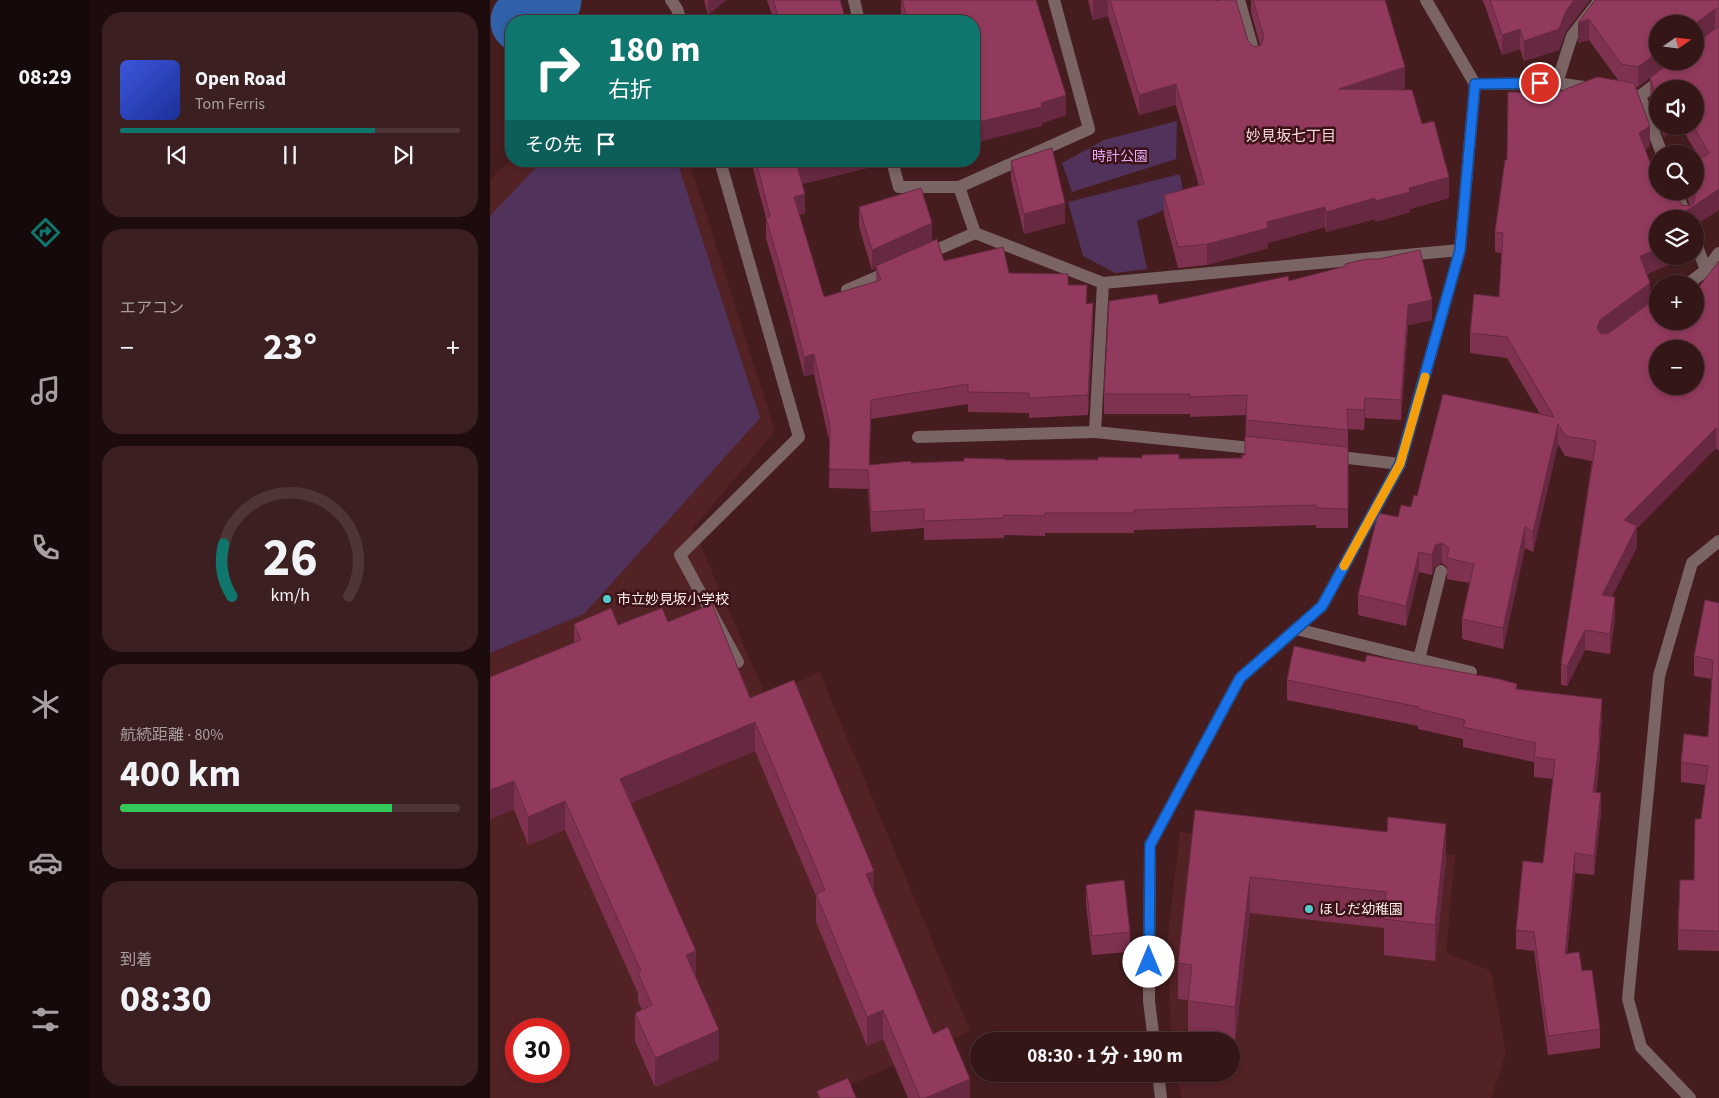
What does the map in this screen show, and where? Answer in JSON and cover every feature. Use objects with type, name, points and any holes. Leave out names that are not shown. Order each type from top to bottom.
[{"type":"street","points":[[854,0],[858,15]]},
{"type":"street","points":[[894,167],[899,188],[959,187],[1089,129],[1054,0]]},
{"type":"street","points":[[1239,0],[1256,60]]},
{"type":"street","points":[[1153,1032],[1149,1001],[1150,845],[1240,678],[1322,606],[1400,464],[1460,250],[1475,84],[1426,0]]},
{"type":"street","points":[[1556,83],[1572,36],[1600,0]]},
{"type":"street","points":[[1475,84],[1556,83],[1640,96],[1674,70]]},
{"type":"street","points":[[1640,96],[1659,145]]},
{"type":"street","points":[[722,167],[799,437],[680,555],[738,662]]},
{"type":"street","points":[[959,187],[975,233]]},
{"type":"street","points":[[848,290],[975,233],[1102,284],[1460,250]]},
{"type":"street","points":[[1700,275],[1706,270],[1719,253]]},
{"type":"street","points":[[1704,265],[1706,270]]},
{"type":"street","points":[[1095,432],[1102,284]]},
{"type":"street","points":[[918,437],[1095,432],[1272,450]]},
{"type":"street","points":[[1322,455],[1400,464]]},
{"type":"street","points":[[1690,1098],[1641,1047],[1628,999],[1658,676],[1692,563],[1719,540]]},
{"type":"street","points":[[1420,659],[1441,571]]},
{"type":"street","points":[[1296,629],[1471,672]]},
{"type":"street","points":[[1159,1082],[1160,1098]]},
{"type":"shaded area","name":"市立妙見坂小学校","points":[[505,166],[691,167],[775,431],[693,528],[767,699],[819,671],[970,1031],[821,1098],[490,1098],[490,180]]},
{"type":"shaded area","points":[[1180,832],[1455,855],[1446,953],[1491,971],[1506,1053],[1491,1098],[1182,1098],[1178,1082],[1240,1082],[1240,1032],[1171,1032],[1168,937]]},
{"type":"green space","name":"時計公園","points":[[1177,121],[1176,159],[1072,192],[1062,163],[1104,140]]},
{"type":"green space","points":[[536,167],[679,167],[760,418],[584,614],[490,653],[490,216]]},
{"type":"green space","points":[[1180,174],[1185,202],[1137,221],[1147,269],[1115,273],[1083,256],[1068,202]]},
{"type":"building","points":[[773,0],[840,0],[844,15],[778,15]]},
{"type":"building","points":[[902,0],[1036,0],[1066,95],[1041,103],[1042,107],[980,122],[980,15],[906,15]]},
{"type":"building","points":[[1110,0],[1236,0],[1248,41],[1254,47],[1261,45],[1264,37],[1253,0],[1385,0],[1405,67],[1339,89],[1412,90],[1422,124],[1434,121],[1449,177],[1409,188],[1410,192],[1375,201],[1375,198],[1326,212],[1325,207],[1267,222],[1268,228],[1207,244],[1178,247],[1164,195],[1204,184],[1176,84],[1139,95]]},
{"type":"building","points":[[1490,0],[1574,0],[1566,11],[1559,29],[1524,41],[1520,29],[1502,35]]},
{"type":"building","points":[[1595,0],[1719,0],[1719,9],[1715,9],[1704,17],[1704,15],[1649,15],[1649,59],[1638,67],[1621,64],[1589,19],[1578,23]]},
{"type":"building","points":[[1719,26],[1719,189],[1704,199],[1704,156],[1709,153],[1698,135],[1704,135],[1704,80],[1651,80],[1650,78],[1660,70],[1704,70],[1704,37]]},
{"type":"building","points":[[1597,77],[1634,83],[1649,123],[1649,127],[1639,133],[1649,160],[1649,200],[1679,200],[1682,205],[1690,206],[1694,200],[1702,200],[1688,210],[1649,210],[1649,252],[1640,256],[1649,284],[1600,320],[1597,328],[1601,334],[1609,333],[1649,303],[1649,330],[1704,330],[1704,280],[1719,261],[1719,431],[1716,428],[1624,520],[1637,526],[1602,595],[1615,597],[1610,634],[1585,630],[1567,666],[1561,664],[1596,441],[1565,436],[1558,424],[1533,532],[1525,527],[1503,628],[1462,619],[1474,564],[1447,558],[1449,548],[1442,543],[1435,545],[1432,555],[1419,552],[1406,606],[1358,595],[1378,513],[1398,517],[1401,505],[1411,507],[1414,495],[1417,496],[1443,394],[1554,417],[1507,337],[1470,333],[1474,294],[1499,297],[1503,233],[1495,232],[1505,160],[1507,160],[1508,92],[1556,93]]},
{"type":"building","points":[[1052,148],[1065,203],[1024,214],[1011,161]]},
{"type":"building","points":[[758,167],[798,167],[805,194],[794,197],[824,297],[881,280],[876,266],[937,239],[944,261],[1003,247],[1009,273],[1068,274],[1068,285],[1087,285],[1086,304],[1093,303],[1088,395],[1029,398],[1029,393],[968,392],[968,384],[871,400],[869,465],[911,461],[911,463],[964,461],[964,458],[1098,460],[1098,457],[1142,458],[1142,455],[1179,454],[1179,459],[1242,458],[1242,455],[1245,455],[1245,436],[1348,447],[1348,509],[1316,508],[1316,505],[1134,510],[1134,513],[1045,513],[1045,516],[1004,515],[1004,518],[924,521],[924,509],[871,512],[868,470],[829,469],[830,426],[814,354],[804,357],[766,218],[770,216]]},
{"type":"building","points":[[921,188],[932,223],[872,250],[859,207]]},
{"type":"building","points":[[1420,250],[1432,300],[1408,305],[1401,400],[1365,398],[1364,410],[1347,409],[1348,430],[1246,420],[1247,395],[1190,397],[1190,394],[1104,394],[1109,301],[1157,294],[1159,304],[1288,276],[1289,281],[1346,266],[1345,264]]},
{"type":"building","points":[[1705,600],[1719,603],[1719,931],[1678,930],[1680,880],[1694,880],[1695,819],[1701,819],[1708,766],[1681,762],[1684,734],[1708,737],[1713,660],[1694,656]]},
{"type":"building","points":[[712,604],[750,698],[794,680],[874,871],[866,874],[933,1034],[948,1027],[970,1079],[925,1098],[920,1098],[883,1010],[867,1017],[816,894],[825,890],[755,722],[620,779],[696,951],[686,955],[719,1030],[655,1058],[635,1013],[652,1005],[638,973],[641,971],[565,801],[528,817],[514,781],[490,790],[490,677],[581,640],[574,624],[611,608],[618,625],[662,608],[668,622]]},
{"type":"building","points":[[1294,646],[1365,662],[1367,655],[1499,679],[1517,684],[1516,689],[1602,699],[1600,737],[1593,792],[1601,793],[1594,856],[1575,853],[1565,954],[1579,952],[1582,971],[1592,970],[1600,1029],[1548,1036],[1534,932],[1516,930],[1523,861],[1543,863],[1555,760],[1534,757],[1536,743],[1463,727],[1465,720],[1418,709],[1419,707],[1287,680]]},
{"type":"building","points":[[1195,810],[1387,832],[1388,817],[1446,824],[1435,925],[1384,919],[1386,892],[1250,877],[1235,1007],[1188,1001],[1192,965],[1178,963]]},
{"type":"building","points":[[1124,880],[1130,932],[1092,936],[1086,885]]},
{"type":"building","points":[[848,1078],[856,1098],[820,1098],[817,1091]]},
{"type":"waterway","points":[[530,15],[549,0]]},
{"type":"slow traffic","points":[[1344,566],[1400,464],[1425,377]]},
{"type":"place","name":"市立妙見坂小学校","points":[[607,599]]},
{"type":"place","name":"ほしだ幼稚園","points":[[1309,909]]},
{"type":"district","name":"妙見坂七丁目","points":[[1291,136]]},
{"type":"route","points":[[1149,962],[1150,845],[1240,678],[1322,606],[1400,464],[1460,250],[1475,84],[1540,83]]}]
